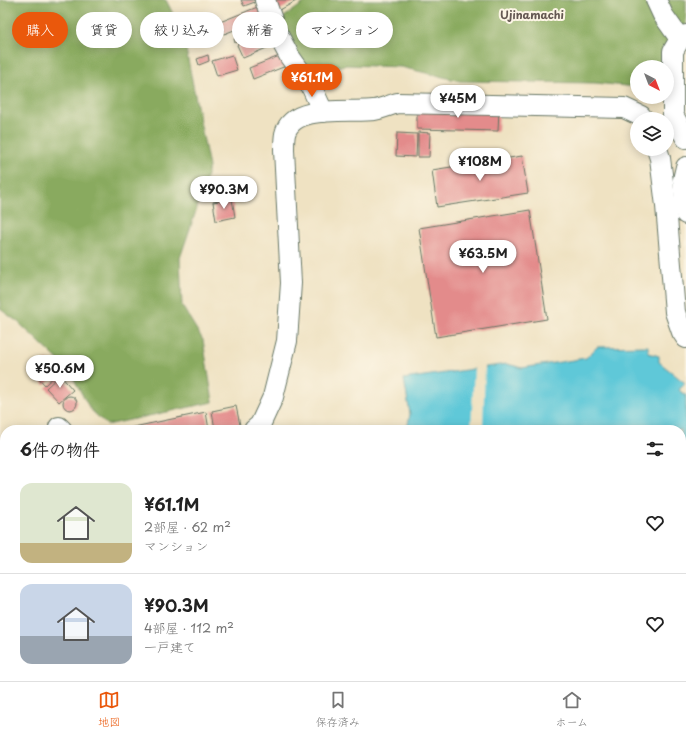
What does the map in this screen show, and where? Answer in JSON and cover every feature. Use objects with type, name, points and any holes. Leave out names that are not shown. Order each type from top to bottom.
[{"type":"street","points":[[265,0],[276,31],[290,57],[312,88],[323,112]]},
{"type":"street","points":[[656,0],[663,15],[683,37],[673,51],[673,115],[686,138]]},
{"type":"street","points":[[260,425],[273,397],[287,342],[291,283],[284,150],[285,133],[293,120],[302,115],[323,112],[375,110],[397,103],[624,108],[632,112]]},
{"type":"street","points":[[659,156],[666,206],[675,312],[685,332]]},
{"type":"street","points":[[686,167],[683,180],[686,214]]},
{"type":"green space","points":[[0,0],[166,0],[172,12],[140,12],[140,48],[186,48],[209,167],[202,193],[180,258],[182,306],[203,340],[213,402],[107,425],[90,409],[69,370],[18,322],[0,309]]},
{"type":"green space","points":[[308,0],[686,0],[686,26],[669,60],[630,60],[630,86],[595,83],[460,81],[401,67],[347,65],[317,69],[303,64],[288,38],[288,14]]},
{"type":"water","points":[[648,346],[648,353],[659,356],[659,362],[685,383],[679,390],[686,395],[686,425],[408,425],[410,414],[404,379],[507,364],[522,368],[586,358],[597,347]]},
{"type":"pier","points":[[485,365],[483,425],[471,425],[474,367]]},
{"type":"building","points":[[241,0],[254,0],[255,2],[244,6]]},
{"type":"building","points":[[272,0],[298,0],[278,11]]},
{"type":"building","points":[[260,6],[262,12],[245,12]]},
{"type":"building","points":[[232,17],[232,31],[224,34],[224,20]]},
{"type":"building","points":[[238,48],[267,48],[243,58]]},
{"type":"building","points":[[208,55],[209,61],[199,65],[197,59]]},
{"type":"building","points":[[232,55],[237,70],[217,76],[212,61]]},
{"type":"building","points":[[282,55],[286,66],[253,79],[249,68]]},
{"type":"building","points":[[417,107],[499,109],[498,131],[417,129]]},
{"type":"building","points":[[418,132],[430,133],[429,157],[418,157]]},
{"type":"building","points":[[397,133],[417,134],[416,157],[396,156]]},
{"type":"building","points":[[522,156],[528,193],[437,207],[432,170]]},
{"type":"building","points":[[232,199],[235,217],[216,221],[213,202]]},
{"type":"building","points":[[530,210],[547,319],[436,337],[419,228]]},
{"type":"building","points":[[47,360],[58,373],[45,385],[33,372]]},
{"type":"building","points":[[60,375],[73,390],[59,402],[46,388]]},
{"type":"building","points":[[67,396],[73,396],[77,400],[77,406],[73,410],[67,410],[63,406],[63,400]]},
{"type":"building","points":[[236,406],[240,425],[214,425],[212,411]]},
{"type":"building","points":[[206,412],[208,425],[143,425]]},
{"type":"district","name":"Ujinamachi","points":[[532,15]]}]
